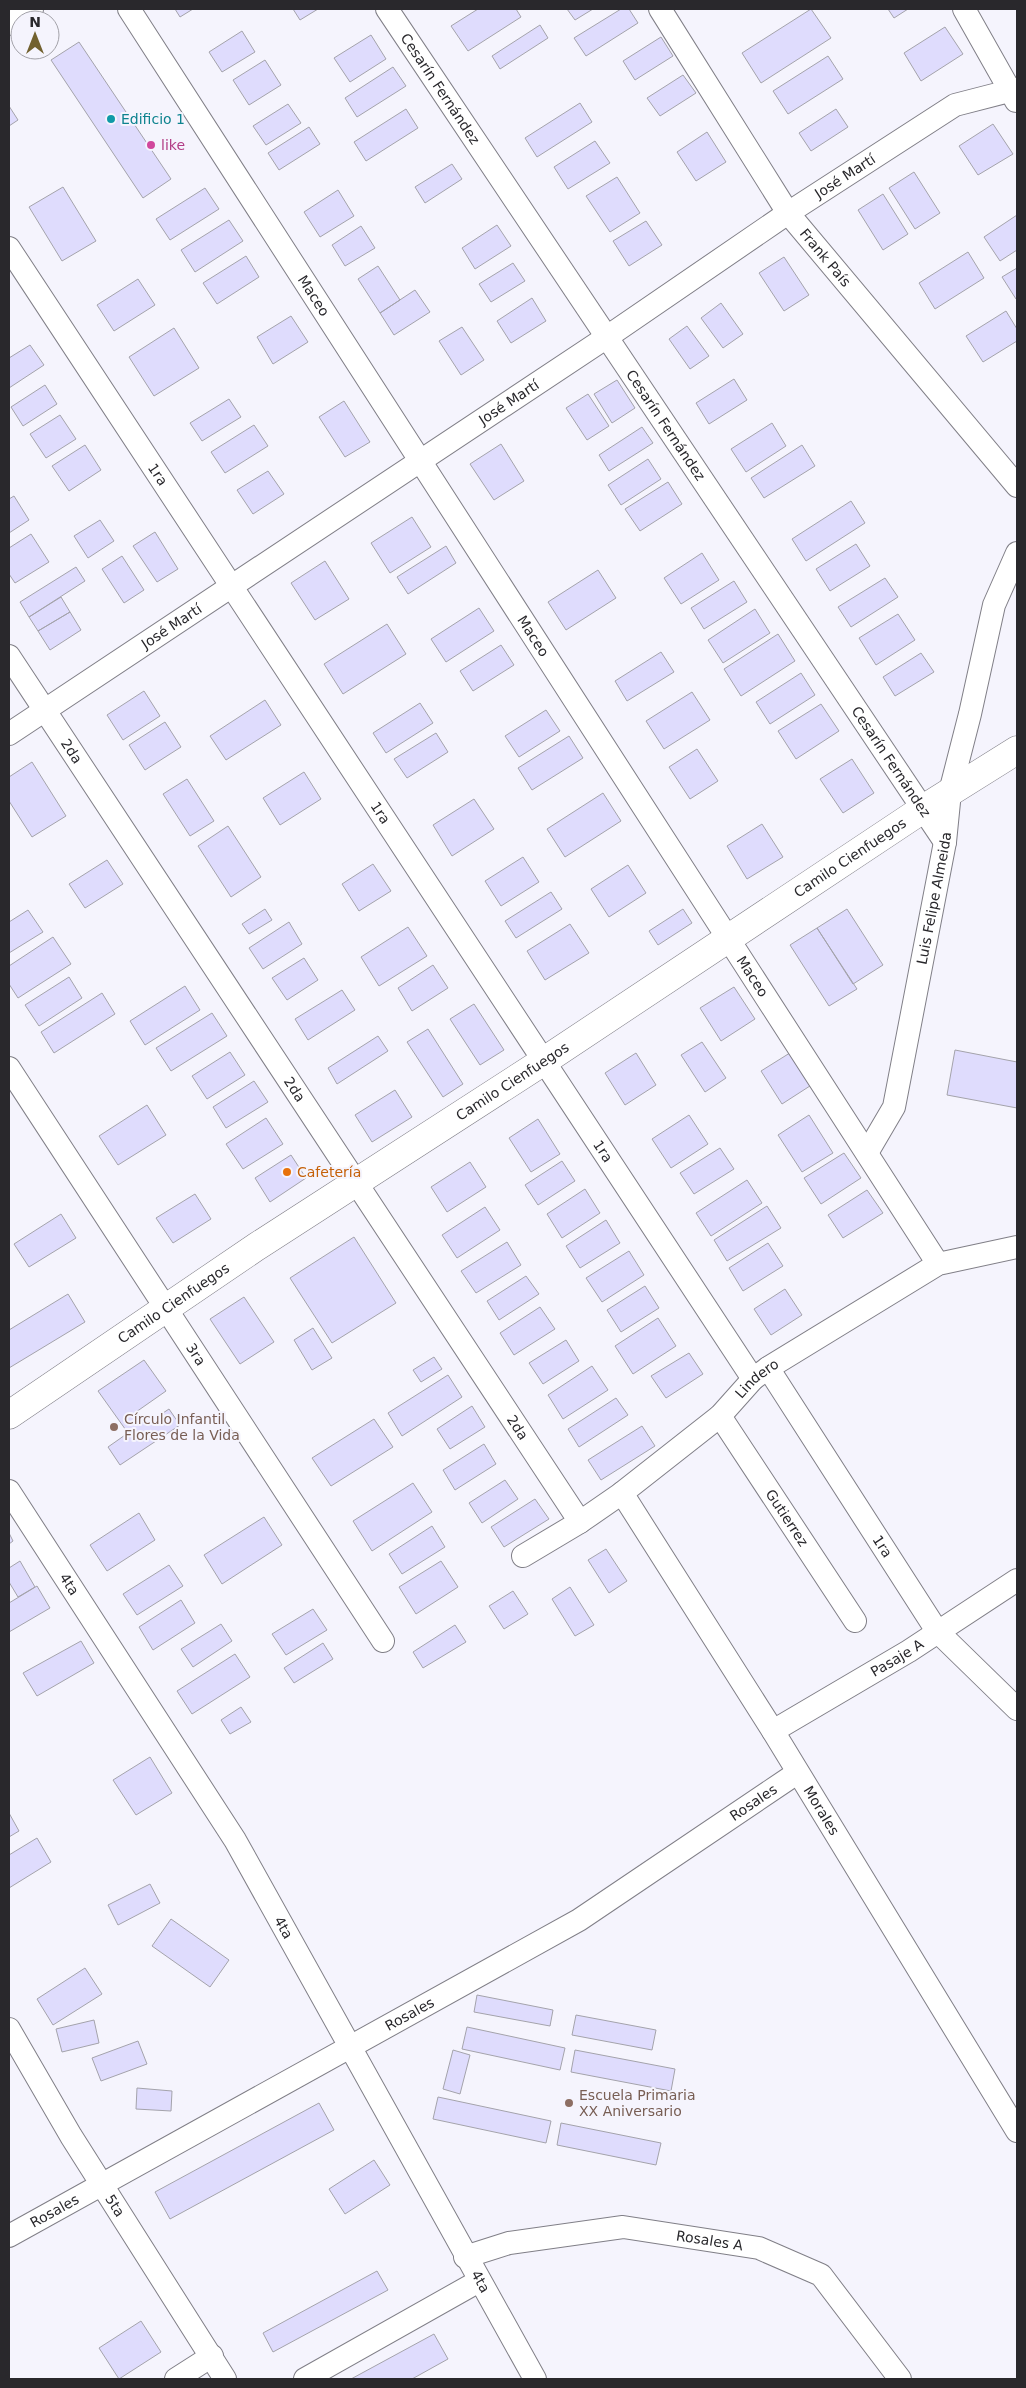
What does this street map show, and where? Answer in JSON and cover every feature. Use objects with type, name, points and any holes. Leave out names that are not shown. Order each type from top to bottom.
[{"type":"street","points":[[9,24],[32,9]]},
{"type":"street","name":"Maceo","points":[[129,9],[938,1264]]},
{"type":"street","name":"Cesarín Fernández","points":[[387,9],[945,842]]},
{"type":"street","name":"Frank País","points":[[660,9],[788,213],[1017,486]]},
{"type":"street","points":[[964,9],[1015,94]]},
{"type":"street","points":[[976,9],[978,32]]},
{"type":"street","name":"José Martí","points":[[9,734],[607,337],[788,213],[956,105],[1015,94]]},
{"type":"street","name":"1ra","points":[[9,248],[544,1061],[937,1631],[1017,1709]]},
{"type":"street","name":"Luis Felipe Almeida","points":[[867,1153],[894,1107],[945,842],[950,792],[970,714],[994,605],[1017,553]]},
{"type":"street","name":"2da","points":[[9,656],[580,1522]]},
{"type":"street","name":"Camilo Cienfuegos","points":[[9,1415],[165,1307],[544,1061],[923,808],[1017,750]]},
{"type":"street","name":"3ra","points":[[9,1068],[383,1641]]},
{"type":"street","name":"Lindero","points":[[523,1556],[580,1522],[622,1492],[720,1416],[760,1373],[938,1264],[1017,1247]]},
{"type":"street","name":"Gutierrez","points":[[720,1416],[855,1621]]},
{"type":"street","name":"4ta","points":[[9,1491],[235,1840],[478,2281],[535,2379]]},
{"type":"street","name":"Morales","points":[[622,1492],[773,1732],[1017,2131]]},
{"type":"street","name":"Pasaje A","points":[[773,1732],[909,1651],[1017,1580]]},
{"type":"street","name":"Rosales","points":[[9,2236],[579,1920],[797,1773]]},
{"type":"street","name":"5ta","points":[[9,2029],[101,2184],[225,2379]]},
{"type":"street","name":"Rosales A","points":[[465,2257],[509,2243],[623,2227],[759,2248],[821,2274],[900,2379]]},
{"type":"street","points":[[305,2379],[478,2281]]},
{"type":"street","points":[[176,2379],[212,2356]]},
{"type":"building","points":[[175,9],[193,9],[180,17]]},
{"type":"building","points":[[293,9],[318,9],[300,20]]},
{"type":"building","points":[[478,9],[516,9],[521,17],[468,51],[451,26]]},
{"type":"building","points":[[567,9],[593,9],[575,20]]},
{"type":"building","points":[[621,9],[629,9],[638,23],[586,56],[574,38]]},
{"type":"building","points":[[811,9],[831,38],[761,83],[742,53]]},
{"type":"building","points":[[888,9],[908,9],[894,18]]},
{"type":"building","points":[[540,25],[548,38],[500,69],[492,56]]},
{"type":"building","points":[[945,27],[963,54],[921,81],[904,53]]},
{"type":"building","points":[[242,31],[255,52],[222,72],[209,52]]},
{"type":"building","points":[[371,35],[386,59],[350,82],[334,58]]},
{"type":"building","points":[[661,37],[673,56],[635,80],[623,61]]},
{"type":"building","name":"Edificio 1","points":[[79,42],[171,179],[143,198],[51,60],[60,60],[60,54]]},
{"type":"building","points":[[828,56],[843,79],[788,114],[773,91]]},
{"type":"building","points":[[265,60],[281,85],[249,105],[233,80]]},
{"type":"building","points":[[393,67],[406,86],[357,117],[345,98]]},
{"type":"building","points":[[683,75],[696,93],[660,116],[647,98]]},
{"type":"building","points":[[580,103],[592,122],[537,157],[525,138]]},
{"type":"building","points":[[288,104],[301,123],[266,145],[253,126]]},
{"type":"building","points":[[9,106],[18,120],[9,126]]},
{"type":"building","points":[[406,109],[418,128],[366,161],[354,142]]},
{"type":"building","points":[[836,109],[848,127],[811,151],[799,133]]},
{"type":"building","points":[[993,124],[1013,154],[978,175],[959,146]]},
{"type":"building","points":[[309,127],[320,144],[279,170],[268,153]]},
{"type":"building","points":[[707,132],[726,162],[696,181],[677,152]]},
{"type":"building","points":[[595,141],[610,163],[568,189],[554,167]]},
{"type":"building","points":[[452,164],[462,179],[425,203],[415,187]]},
{"type":"building","points":[[914,172],[940,213],[915,229],[889,188]]},
{"type":"building","points":[[617,177],[640,213],[610,232],[586,196]]},
{"type":"building","points":[[63,187],[96,241],[62,261],[29,207]]},
{"type":"building","points":[[205,188],[219,209],[170,240],[156,219]]},
{"type":"building","points":[[338,190],[354,216],[320,237],[304,212]]},
{"type":"building","points":[[883,194],[908,234],[883,250],[858,210]]},
{"type":"building","points":[[1017,215],[1017,250],[1000,261],[984,237]]},
{"type":"building","points":[[229,220],[243,241],[195,272],[181,250]]},
{"type":"building","points":[[646,221],[662,245],[629,266],[613,241]]},
{"type":"building","points":[[497,225],[511,246],[475,269],[462,248]]},
{"type":"building","points":[[361,226],[375,248],[345,266],[332,245]]},
{"type":"building","points":[[968,252],[984,278],[935,309],[919,283]]},
{"type":"building","points":[[246,256],[259,277],[217,304],[203,283]]},
{"type":"building","points":[[784,257],[809,295],[784,311],[759,273]]},
{"type":"building","points":[[513,263],[525,281],[491,302],[479,284]]},
{"type":"building","points":[[378,266],[400,300],[380,313],[358,279]]},
{"type":"building","points":[[1017,268],[1017,298],[1016,299],[1002,277]]},
{"type":"building","points":[[138,279],[155,305],[114,331],[97,305]]},
{"type":"building","points":[[415,290],[430,312],[394,335],[380,313]]},
{"type":"building","points":[[532,298],[546,321],[511,343],[497,321]]},
{"type":"building","points":[[721,303],[743,334],[723,348],[701,318]]},
{"type":"building","points":[[1006,311],[1017,329],[1017,341],[983,362],[966,336]]},
{"type":"building","points":[[291,316],[308,342],[273,364],[257,337]]},
{"type":"building","points":[[687,326],[709,356],[690,369],[669,339]]},
{"type":"building","points":[[462,327],[484,360],[461,375],[439,341]]},
{"type":"building","points":[[174,328],[199,368],[154,396],[129,357]]},
{"type":"building","points":[[30,345],[44,365],[9,388],[9,358]]},
{"type":"building","points":[[734,379],[747,400],[709,424],[696,403]]},
{"type":"building","points":[[617,380],[635,408],[612,423],[594,394]]},
{"type":"building","points":[[45,385],[57,404],[23,426],[11,407]]},
{"type":"building","points":[[588,394],[609,426],[587,440],[566,408]]},
{"type":"building","points":[[229,399],[241,417],[202,441],[190,423]]},
{"type":"building","points":[[344,401],[370,442],[345,457],[319,417]]},
{"type":"building","points":[[60,415],[76,439],[46,458],[30,434]]},
{"type":"building","points":[[772,423],[786,446],[746,472],[731,449]]},
{"type":"building","points":[[254,425],[268,446],[225,473],[211,452]]},
{"type":"building","points":[[642,427],[653,443],[609,471],[599,455]]},
{"type":"building","points":[[501,444],[524,481],[494,500],[470,464]]},
{"type":"building","points":[[85,445],[101,470],[69,491],[52,466]]},
{"type":"building","points":[[802,445],[815,466],[764,498],[751,478]]},
{"type":"building","points":[[648,459],[661,479],[621,505],[608,485]]},
{"type":"building","points":[[268,471],[284,494],[253,514],[237,490]]},
{"type":"building","points":[[668,482],[682,504],[640,531],[625,509]]},
{"type":"building","points":[[14,496],[29,520],[9,533],[9,499]]},
{"type":"building","points":[[851,501],[865,523],[806,561],[792,539]]},
{"type":"building","points":[[412,517],[431,547],[390,573],[371,543]]},
{"type":"building","points":[[100,520],[114,541],[88,558],[74,536]]},
{"type":"building","points":[[155,532],[178,569],[157,582],[133,546]]},
{"type":"building","points":[[31,534],[49,562],[15,583],[9,574],[9,548]]},
{"type":"building","points":[[856,544],[870,566],[830,591],[816,569]]},
{"type":"building","points":[[446,546],[456,563],[408,594],[397,577]]},
{"type":"building","points":[[702,553],[719,580],[681,604],[664,578]]},
{"type":"building","points":[[122,556],[144,590],[124,603],[102,569]]},
{"type":"building","points":[[325,561],[349,599],[315,620],[291,583]]},
{"type":"building","points":[[76,567],[85,581],[29,617],[20,602]]},
{"type":"building","points":[[598,570],[616,598],[566,630],[548,602]]},
{"type":"building","points":[[885,578],[898,597],[851,627],[838,607]]},
{"type":"building","points":[[734,581],[747,602],[704,629],[691,608]]},
{"type":"building","points":[[61,597],[70,612],[38,631],[29,617]]},
{"type":"building","points":[[479,608],[494,631],[446,662],[431,639]]},
{"type":"building","points":[[755,609],[770,633],[723,663],[708,640]]},
{"type":"building","points":[[70,612],[81,630],[50,650],[38,631]]},
{"type":"building","points":[[898,614],[915,640],[876,665],[859,638]]},
{"type":"building","points":[[387,624],[406,654],[343,694],[324,664]]},
{"type":"building","points":[[778,634],[795,661],[741,696],[724,669]]},
{"type":"building","points":[[501,645],[514,665],[473,691],[460,671]]},
{"type":"building","points":[[661,652],[674,672],[627,701],[615,681]]},
{"type":"building","points":[[921,653],[934,672],[895,696],[883,677]]},
{"type":"building","points":[[801,673],[815,695],[770,724],[756,702]]},
{"type":"building","points":[[144,691],[160,716],[123,740],[107,715]]},
{"type":"building","points":[[692,692],[710,720],[664,749],[646,721]]},
{"type":"building","points":[[265,700],[281,725],[226,760],[210,736]]},
{"type":"building","points":[[420,703],[433,723],[386,753],[373,733]]},
{"type":"building","points":[[821,704],[839,731],[796,759],[778,731]]},
{"type":"building","points":[[546,710],[560,731],[519,757],[505,736]]},
{"type":"building","points":[[165,722],[181,747],[145,770],[129,745]]},
{"type":"building","points":[[436,733],[448,752],[407,778],[394,759]]},
{"type":"building","points":[[569,736],[583,758],[532,790],[518,768]]},
{"type":"building","points":[[697,749],[718,781],[690,799],[669,767]]},
{"type":"building","points":[[852,759],[874,793],[843,813],[820,779]]},
{"type":"building","points":[[32,762],[66,816],[32,837],[9,801],[9,777]]},
{"type":"building","points":[[304,772],[321,799],[280,825],[263,798]]},
{"type":"building","points":[[187,779],[214,821],[190,836],[163,794]]},
{"type":"building","points":[[603,793],[621,821],[565,857],[547,829]]},
{"type":"building","points":[[474,799],[494,829],[452,856],[433,825]]},
{"type":"building","points":[[762,824],[783,857],[747,879],[727,846]]},
{"type":"building","points":[[228,826],[261,877],[231,897],[198,846]]},
{"type":"building","points":[[523,857],[539,882],[501,906],[485,881]]},
{"type":"building","points":[[107,860],[123,884],[85,908],[69,884]]},
{"type":"building","points":[[373,864],[391,891],[359,911],[342,884]]},
{"type":"building","points":[[628,865],[646,893],[609,917],[591,889]]},
{"type":"building","points":[[551,892],[562,909],[516,938],[505,921]]},
{"type":"building","points":[[265,909],[272,920],[249,934],[242,924]]},
{"type":"building","points":[[683,909],[692,923],[658,945],[649,931]]},
{"type":"building","points":[[847,909],[883,965],[853,984],[817,928]]},
{"type":"building","points":[[28,910],[43,932],[9,953],[9,922]]},
{"type":"building","points":[[289,922],[302,944],[263,969],[249,948]]},
{"type":"building","points":[[570,924],[589,953],[545,980],[527,951]]},
{"type":"building","points":[[408,927],[427,956],[379,986],[361,957]]},
{"type":"building","points":[[817,928],[857,989],[829,1006],[790,945]]},
{"type":"building","points":[[53,937],[71,964],[18,998],[9,984],[9,966]]},
{"type":"building","points":[[304,958],[318,980],[287,1000],[272,978]]},
{"type":"building","points":[[433,965],[448,988],[412,1011],[398,988]]},
{"type":"building","points":[[69,977],[82,998],[39,1026],[25,1005]]},
{"type":"building","points":[[185,986],[200,1010],[145,1045],[130,1021]]},
{"type":"building","points":[[734,987],[755,1019],[721,1041],[700,1008]]},
{"type":"building","points":[[342,990],[355,1010],[308,1040],[295,1019]]},
{"type":"building","points":[[102,993],[115,1014],[54,1053],[41,1032]]},
{"type":"building","points":[[474,1004],[504,1050],[480,1065],[450,1019]]},
{"type":"building","points":[[212,1013],[227,1036],[171,1071],[156,1048]]},
{"type":"building","points":[[428,1029],[463,1084],[443,1097],[407,1042]]},
{"type":"building","points":[[378,1036],[388,1051],[337,1084],[328,1068]]},
{"type":"building","points":[[702,1042],[726,1078],[705,1092],[681,1055]]},
{"type":"building","points":[[955,1050],[1017,1062],[1017,1108],[947,1095]]},
{"type":"building","points":[[793,1051],[813,1084],[782,1104],[761,1071]]},
{"type":"building","points":[[230,1052],[245,1075],[207,1099],[192,1076]]},
{"type":"building","points":[[636,1053],[656,1085],[625,1105],[605,1073]]},
{"type":"building","points":[[254,1081],[268,1102],[226,1128],[213,1107]]},
{"type":"building","points":[[395,1090],[412,1117],[372,1142],[355,1115]]},
{"type":"building","points":[[147,1105],[166,1135],[118,1165],[99,1136]]},
{"type":"building","points":[[689,1115],[708,1144],[671,1168],[652,1139]]},
{"type":"building","points":[[809,1115],[833,1153],[802,1172],[778,1135]]},
{"type":"building","points":[[266,1118],[283,1144],[243,1169],[226,1144]]},
{"type":"building","points":[[538,1119],[560,1154],[531,1172],[509,1138]]},
{"type":"building","points":[[720,1148],[734,1169],[694,1194],[680,1173]]},
{"type":"building","points":[[844,1153],[861,1178],[821,1204],[804,1178]]},
{"type":"building","points":[[291,1155],[306,1178],[270,1202],[255,1178]]},
{"type":"building","points":[[562,1161],[575,1181],[538,1205],[525,1185]]},
{"type":"building","points":[[470,1162],[486,1187],[447,1212],[431,1187]]},
{"type":"building","points":[[747,1180],[762,1203],[711,1236],[696,1213]]},
{"type":"building","points":[[585,1189],[600,1213],[562,1238],[547,1214]]},
{"type":"building","points":[[867,1190],[883,1213],[843,1238],[828,1215]]},
{"type":"building","points":[[195,1194],[211,1219],[173,1243],[156,1218]]},
{"type":"building","points":[[767,1206],[781,1228],[727,1261],[714,1240]]},
{"type":"building","points":[[485,1207],[500,1230],[457,1258],[442,1235]]},
{"type":"building","points":[[61,1214],[76,1238],[29,1267],[14,1244]]},
{"type":"building","points":[[606,1220],[620,1243],[580,1268],[566,1246]]},
{"type":"building","points":[[354,1237],[396,1303],[332,1343],[290,1278]]},
{"type":"building","points":[[507,1242],[521,1265],[476,1293],[461,1271]]},
{"type":"building","points":[[768,1243],[783,1266],[743,1291],[729,1268]]},
{"type":"building","points":[[629,1251],[644,1275],[602,1302],[586,1278]]},
{"type":"building","points":[[526,1276],[539,1294],[499,1320],[487,1301]]},
{"type":"building","points":[[645,1286],[659,1308],[621,1332],[607,1310]]},
{"type":"building","points":[[785,1289],[802,1315],[771,1335],[754,1309]]},
{"type":"building","points":[[68,1294],[85,1322],[9,1368],[9,1330]]},
{"type":"building","points":[[244,1297],[274,1342],[240,1364],[210,1319]]},
{"type":"building","points":[[540,1307],[555,1329],[514,1355],[500,1333]]},
{"type":"building","points":[[658,1318],[676,1346],[633,1374],[615,1346]]},
{"type":"building","points":[[313,1328],[332,1358],[312,1370],[294,1340]]},
{"type":"building","points":[[566,1340],[579,1361],[543,1384],[529,1363]]},
{"type":"building","points":[[689,1353],[703,1374],[666,1398],[651,1376]]},
{"type":"building","points":[[434,1357],[442,1369],[421,1382],[413,1370]]},
{"type":"building","points":[[144,1360],[166,1391],[136,1412],[145,1425],[169,1409],[180,1425],[120,1465],[108,1447],[128,1433],[98,1391]]},
{"type":"building","points":[[592,1366],[608,1390],[563,1419],[548,1395]]},
{"type":"building","points":[[448,1375],[462,1397],[402,1436],[388,1413]]},
{"type":"building","points":[[616,1398],[628,1415],[579,1447],[568,1429]]},
{"type":"building","points":[[472,1406],[485,1427],[450,1449],[437,1429]]},
{"type":"building","points":[[374,1419],[393,1447],[331,1486],[312,1458]]},
{"type":"building","points":[[642,1426],[655,1446],[601,1480],[588,1460]]},
{"type":"building","points":[[484,1444],[496,1464],[455,1490],[443,1470]]},
{"type":"building","points":[[505,1480],[518,1499],[482,1523],[469,1503]]},
{"type":"building","points":[[413,1483],[432,1512],[372,1551],[353,1521]]},
{"type":"building","points":[[535,1499],[549,1519],[504,1547],[491,1527]]},
{"type":"building","points":[[139,1513],[155,1540],[107,1571],[90,1545]]},
{"type":"building","points":[[264,1517],[282,1545],[222,1584],[204,1555]]},
{"type":"building","points":[[432,1526],[445,1547],[402,1574],[389,1554]]},
{"type":"building","points":[[9,1533],[13,1541],[9,1544]]},
{"type":"building","points":[[606,1549],[627,1581],[609,1593],[588,1560]]},
{"type":"building","points":[[20,1561],[35,1587],[18,1597],[9,1582],[9,1568]]},
{"type":"building","points":[[441,1561],[458,1587],[416,1614],[399,1587]]},
{"type":"building","points":[[169,1565],[183,1586],[137,1615],[123,1594]]},
{"type":"building","points":[[37,1586],[50,1608],[9,1632],[9,1603]]},
{"type":"building","points":[[570,1587],[594,1625],[575,1636],[552,1599]]},
{"type":"building","points":[[513,1591],[528,1614],[504,1629],[489,1606]]},
{"type":"building","points":[[181,1600],[195,1623],[153,1650],[139,1627]]},
{"type":"building","points":[[313,1609],[327,1630],[286,1655],[272,1634]]},
{"type":"building","points":[[221,1624],[232,1641],[193,1667],[181,1649]]},
{"type":"building","points":[[455,1625],[466,1642],[423,1668],[413,1652]]},
{"type":"building","points":[[81,1641],[94,1663],[37,1696],[23,1673]]},
{"type":"building","points":[[323,1643],[333,1659],[294,1683],[284,1668]]},
{"type":"building","points":[[235,1654],[250,1677],[192,1714],[177,1691]]},
{"type":"building","points":[[241,1707],[251,1722],[230,1734],[221,1720]]},
{"type":"building","points":[[150,1757],[172,1793],[136,1815],[113,1780]]},
{"type":"building","points":[[9,1813],[19,1831],[9,1837]]},
{"type":"building","points":[[37,1838],[51,1862],[9,1888],[9,1855]]},
{"type":"building","points":[[150,1884],[160,1903],[118,1925],[108,1905]]},
{"type":"building","points":[[171,1919],[229,1960],[210,1987],[152,1946]]},
{"type":"building","points":[[85,1968],[102,1994],[53,2025],[37,1999]]},
{"type":"building","points":[[477,1995],[553,2010],[550,2026],[474,2012]]},
{"type":"building","points":[[576,2015],[656,2030],[652,2050],[572,2035]]},
{"type":"building","points":[[94,2020],[99,2043],[62,2052],[56,2029]]},
{"type":"building","points":[[467,2027],[565,2048],[560,2070],[462,2049]]},
{"type":"building","points":[[138,2041],[147,2064],[101,2081],[92,2058]]},
{"type":"building","points":[[453,2050],[470,2055],[460,2094],[443,2089]]},
{"type":"building","points":[[575,2050],[675,2069],[671,2091],[571,2072]]},
{"type":"building","points":[[137,2088],[172,2091],[171,2111],[136,2109]]},
{"type":"building","points":[[438,2097],[551,2121],[546,2143],[433,2119]]},
{"type":"building","points":[[319,2103],[334,2130],[170,2219],[155,2192]]},
{"type":"building","points":[[561,2123],[661,2143],[656,2165],[557,2145]]},
{"type":"building","points":[[374,2160],[390,2185],[345,2214],[329,2189]]},
{"type":"building","points":[[377,2271],[388,2290],[273,2352],[263,2333]]},
{"type":"building","points":[[141,2321],[161,2352],[119,2379],[99,2348]]},
{"type":"building","points":[[434,2334],[448,2359],[412,2379],[351,2379]]},
{"type":"place","name":"Edificio 1","points":[[111,119]]},
{"type":"place","name":"like","points":[[151,145]]},
{"type":"place","name":"Cafetería","points":[[287,1172]]},
{"type":"place","name":"Círculo Infantil Flores de la Vida","points":[[114,1427]]},
{"type":"place","name":"Escuela Primaria XX Aniversario","points":[[569,2103]]}]
